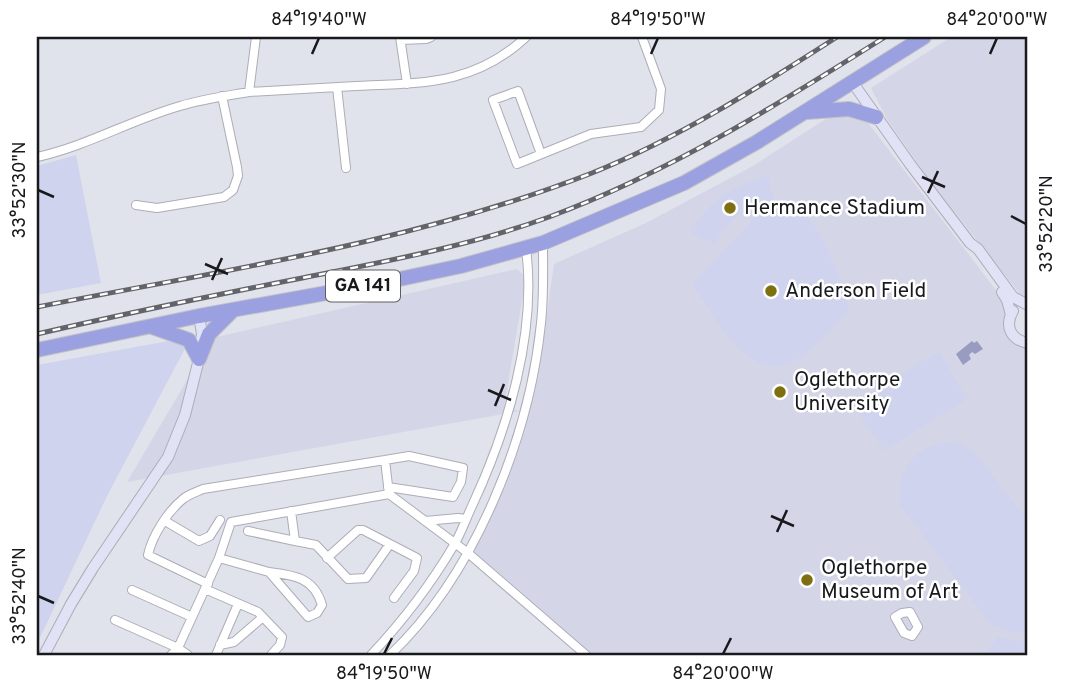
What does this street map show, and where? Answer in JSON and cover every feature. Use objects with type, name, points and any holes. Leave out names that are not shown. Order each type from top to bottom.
[{"type":"highway","name":"GA 141","points":[[37,350],[199,316],[439,271],[543,243],[684,183],[853,83],[924,37]]},
{"type":"highway","points":[[806,111],[849,109],[876,117]]},
{"type":"highway","points":[[199,359],[209,334],[232,311]]},
{"type":"highway","points":[[150,327],[189,340],[199,359]]},
{"type":"street","points":[[249,92],[256,37]]},
{"type":"street","points":[[407,84],[400,38],[431,37]]},
{"type":"street","points":[[37,157],[73,147],[180,106],[222,96],[249,92],[407,84],[456,78],[484,67],[526,37]]},
{"type":"street","points":[[541,154],[518,91],[493,100],[517,164],[590,134],[641,127],[659,110],[661,89],[641,39]]},
{"type":"street","points":[[853,83],[970,243],[978,249],[1013,297],[1027,304]]},
{"type":"street","points":[[337,87],[346,168]]},
{"type":"street","points":[[136,205],[157,208],[224,197],[233,190],[238,176],[237,167],[222,96]]},
{"type":"street","points":[[390,655],[424,617],[468,553],[501,481],[524,411],[541,323],[543,243]]},
{"type":"street","points":[[970,243],[973,252],[1007,300],[1011,315]]},
{"type":"street","points":[[371,655],[419,596],[455,543],[495,453],[519,363],[528,304],[529,272],[526,248]]},
{"type":"street","points":[[1027,304],[1014,310],[1009,321],[1011,333],[1020,341],[1028,343]]},
{"type":"street","points":[[44,655],[93,568],[168,457],[185,415],[199,359],[202,334],[199,316]]},
{"type":"street","points":[[171,655],[178,648],[206,587],[231,522],[291,512],[389,490],[453,497],[461,482],[463,468],[409,456],[203,489],[185,497],[174,508],[150,544],[148,555],[206,587],[238,604],[258,612],[282,638],[280,645],[271,655]]},
{"type":"street","points":[[385,460],[389,490],[468,553],[586,655]]},
{"type":"street","points":[[291,512],[295,541]]},
{"type":"street","points":[[443,534],[452,519]]},
{"type":"street","points":[[425,521],[466,519]]},
{"type":"street","points":[[165,521],[199,541],[209,536],[219,520]]},
{"type":"street","points":[[327,558],[358,530],[363,530],[416,558],[414,571],[394,598]]},
{"type":"street","points":[[248,531],[316,545],[348,579],[366,578],[390,544]]},
{"type":"street","points":[[219,558],[269,572],[300,576],[320,597],[322,605],[317,613],[308,617],[269,572]]},
{"type":"street","points":[[131,590],[192,617]]},
{"type":"street","points":[[216,655],[238,604]]},
{"type":"street","points":[[220,645],[234,642],[263,617]]},
{"type":"street","points":[[115,620],[188,655]]},
{"type":"shaded area","points":[[951,37],[1028,37],[1028,297],[1020,294],[933,185],[888,121],[871,88]]},
{"type":"shaded area","name":"Oglethorpe University","points":[[852,102],[1002,298],[1006,313],[1005,327],[1028,347],[1028,655],[593,655],[473,551],[506,484],[523,435],[542,349],[554,264],[646,223],[751,167]]},
{"type":"shaded area","points":[[76,155],[101,283],[37,295],[37,166]]},
{"type":"shaded area","name":"Hermance Stadium","points":[[768,176],[775,203],[740,215],[726,227],[715,244],[691,233],[704,212],[722,196],[744,184]]},
{"type":"shaded area","name":"Anderson Field","points":[[775,207],[803,214],[816,228],[834,264],[849,312],[804,355],[780,366],[763,364],[748,357],[722,329],[692,284],[761,211]]},
{"type":"shaded area","points":[[517,269],[526,277],[504,407],[520,411],[127,482],[212,338]]},
{"type":"shaded area","points":[[185,338],[189,341],[107,496],[37,644],[37,365]]},
{"type":"shaded area","points":[[972,341],[977,341],[983,349],[975,354],[972,352],[969,355],[971,359],[963,365],[956,354]]},
{"type":"shaded area","points":[[939,351],[967,399],[884,451],[853,404]]},
{"type":"shaded area","points":[[946,442],[961,444],[975,452],[1028,521],[1028,632],[1014,633],[990,624],[900,505],[900,482],[909,463],[924,449]]},
{"type":"shaded area","points":[[997,637],[1016,641],[1028,640],[1028,655],[986,655]]},
{"type":"railway","points":[[37,307],[318,252],[456,218],[524,197],[592,173],[656,144],[748,93],[837,37]]},
{"type":"railway","points":[[37,334],[424,253],[518,228],[594,199],[680,158],[763,112],[885,37]]},
{"type":"place","name":"Hermance Stadium","points":[[730,208]]},
{"type":"place","name":"Anderson Field","points":[[771,291]]},
{"type":"place","name":"Oglethorpe University","points":[[780,392]]},
{"type":"place","name":"Oglethorpe Museum of Art","points":[[807,580]]}]
